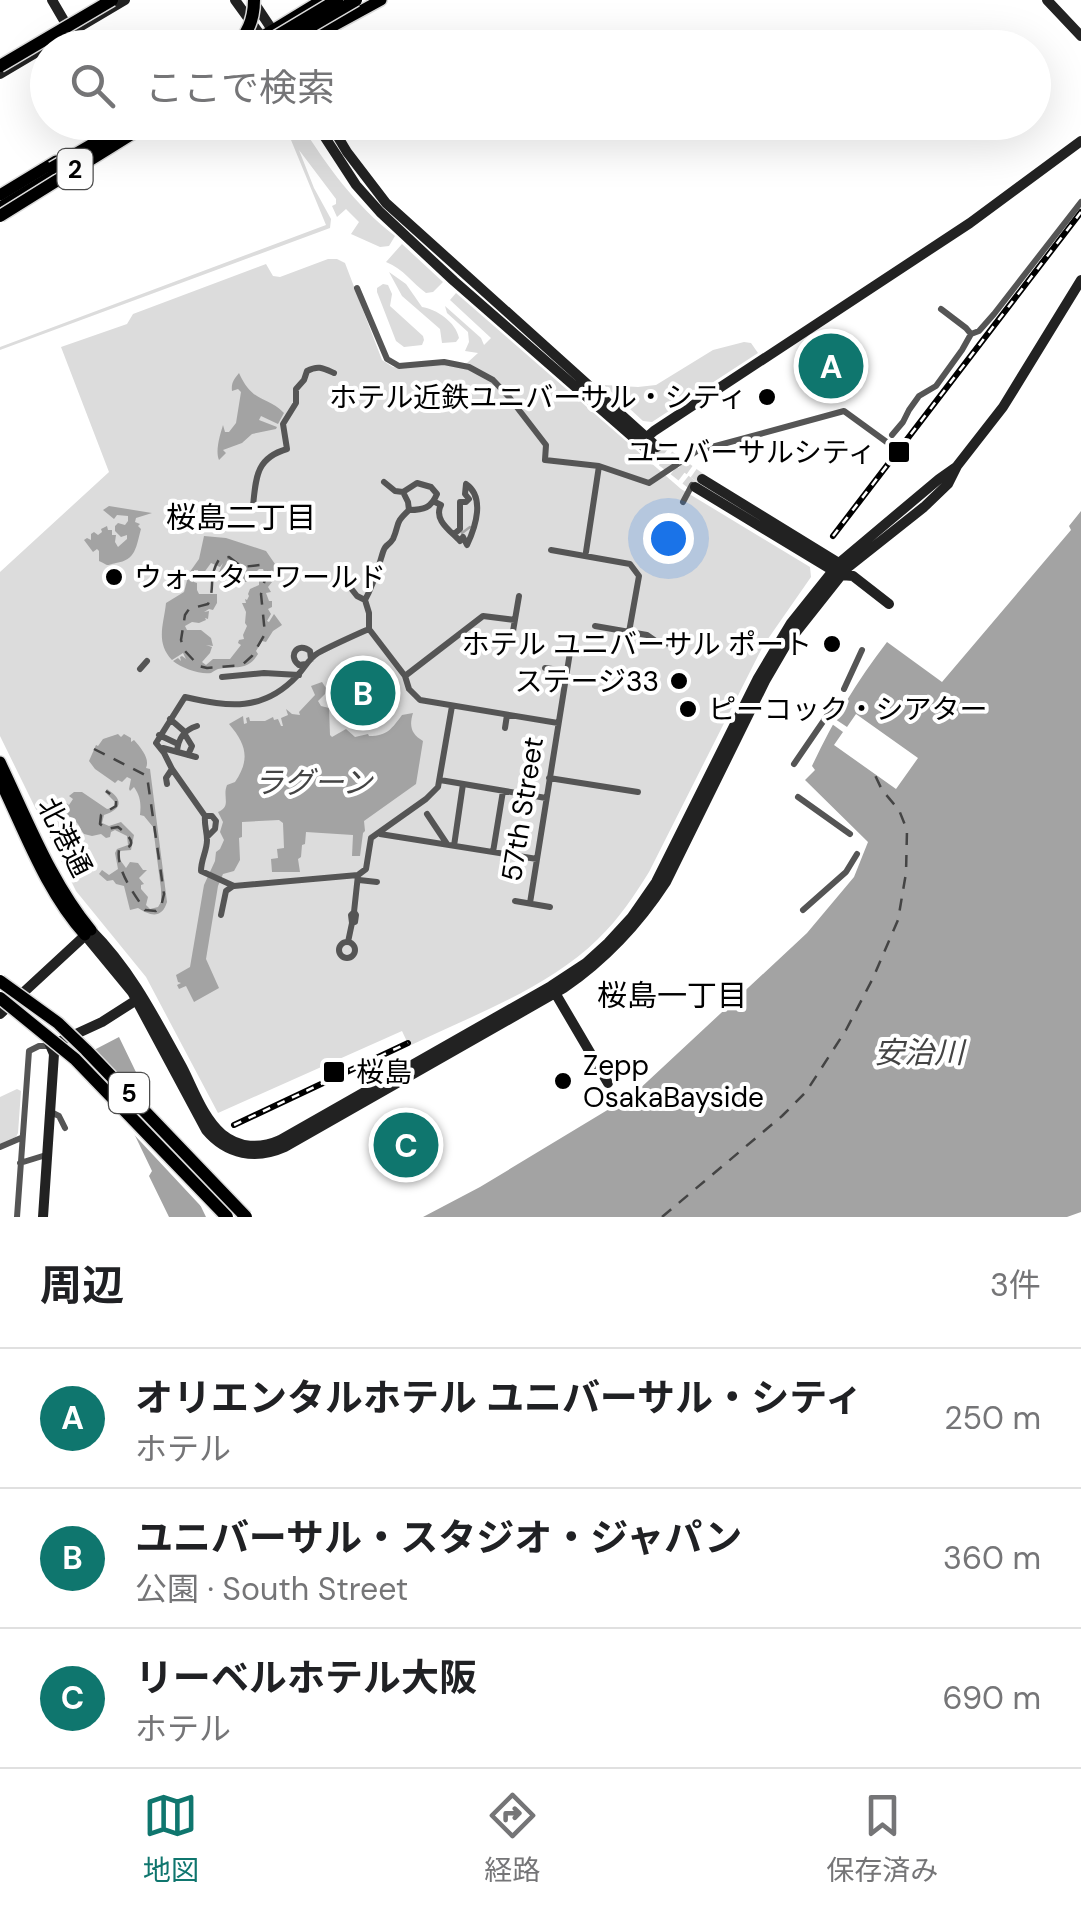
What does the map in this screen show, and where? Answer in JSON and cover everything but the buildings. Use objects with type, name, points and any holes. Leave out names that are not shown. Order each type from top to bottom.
[{"type":"highway","points":[[59,30],[112,0]]},
{"type":"highway","points":[[247,30],[252,22],[253,0]]},
{"type":"highway","points":[[292,30],[356,0]]},
{"type":"highway","points":[[285,30],[332,1]]},
{"type":"highway","points":[[0,63],[30,46]]},
{"type":"highway","name":"2","points":[[0,197],[55,170],[99,140]]},
{"type":"highway","name":"2","points":[[0,219],[123,140]]},
{"type":"highway","points":[[0,208],[55,170],[131,141]]},
{"type":"highway","name":"5","points":[[0,981],[86,1050],[246,1217]]},
{"type":"highway","name":"5","points":[[0,998],[75,1059],[227,1217]]},
{"type":"main road","points":[[326,30],[380,0]]},
{"type":"main road","points":[[285,30],[332,1]]},
{"type":"main road","points":[[0,197],[95,140]]},
{"type":"main road","points":[[0,219],[131,141]]},
{"type":"main road","name":"北港通","points":[[0,762],[88,933]]},
{"type":"main road","name":"北港通","points":[[0,781],[56,896],[71,919],[88,933]]},
{"type":"street","points":[[52,0],[70,30]]},
{"type":"street","points":[[64,30],[100,0]]},
{"type":"street","points":[[62,30],[125,0]]},
{"type":"street","points":[[235,0],[257,30]]},
{"type":"street","points":[[253,0],[262,30]]},
{"type":"street","points":[[1047,0],[1081,36]]},
{"type":"street","points":[[0,63],[30,47]]},
{"type":"street","points":[[0,74],[30,53]]},
{"type":"street","points":[[327,140],[356,185],[380,212],[454,281],[643,440]]},
{"type":"street","points":[[339,140],[386,203],[654,450]]},
{"type":"street","points":[[643,440],[970,222],[1081,141]]},
{"type":"street","points":[[357,288],[386,359],[399,366],[444,362],[469,367],[493,380],[509,397],[546,445],[545,460],[599,466],[649,484],[698,451],[844,412],[890,439],[919,396],[936,386],[971,334],[980,331],[1081,202]]},
{"type":"street","points":[[0,1014],[88,933],[140,998],[213,1125],[233,1141],[262,1146],[280,1140],[553,990],[608,943],[649,894],[791,623],[842,570],[957,466],[1003,407],[1081,280]]},
{"type":"street","points":[[940,309],[971,334]]},
{"type":"street","points":[[254,506],[258,474],[266,459],[287,449],[284,424],[296,404],[296,389],[314,367],[334,373]]},
{"type":"street","points":[[586,552],[599,466]]},
{"type":"street","points":[[384,482],[395,491],[403,492],[417,483],[431,487],[437,494],[434,502],[422,510],[409,510],[398,522],[392,540],[383,549],[365,600],[369,629],[405,676],[410,689],[418,699],[558,723]]},
{"type":"street","points":[[434,502],[440,506],[439,518],[467,544],[481,503],[472,487],[466,484],[465,494],[469,498],[460,502],[460,518],[466,520],[466,525],[457,531]]},
{"type":"street","points":[[683,502],[696,484],[842,570],[889,604]]},
{"type":"street","points":[[403,492],[409,510]]},
{"type":"street","points":[[551,550],[630,564],[639,576],[630,632]]},
{"type":"street","points":[[346,582],[365,600]]},
{"type":"street","points":[[511,643],[519,596]]},
{"type":"street","points":[[405,676],[483,616],[515,620]]},
{"type":"street","points":[[595,626],[647,634],[657,642],[678,645]]},
{"type":"street","points":[[369,629],[316,654],[299,675],[274,695],[227,706],[185,697],[156,743],[205,816],[201,871],[233,886],[358,877],[380,883]]},
{"type":"street","name":"57th Street","points":[[530,903],[571,646]]},
{"type":"street","points":[[844,689],[862,650]]},
{"type":"street","points":[[140,669],[147,660]]},
{"type":"street","points":[[545,668],[567,671]]},
{"type":"street","points":[[222,677],[299,675]]},
{"type":"street","points":[[348,942],[358,877],[366,869],[371,838],[436,790],[452,706]]},
{"type":"street","points":[[794,764],[831,710]]},
{"type":"street","points":[[505,728],[507,714]]},
{"type":"street","points":[[159,735],[192,756],[192,746],[170,719]]},
{"type":"street","points":[[177,748],[184,733],[197,726]]},
{"type":"street","points":[[160,748],[177,748]]},
{"type":"street","points":[[167,784],[172,769]]},
{"type":"street","points":[[549,778],[638,792]]},
{"type":"street","points":[[440,780],[546,798]]},
{"type":"street","points":[[184,783],[199,784]]},
{"type":"street","points":[[451,845],[464,784]]},
{"type":"street","points":[[493,852],[503,791]]},
{"type":"street","points":[[798,797],[850,834]]},
{"type":"street","points":[[428,810],[451,845]]},
{"type":"street","points":[[205,816],[212,816],[217,823],[206,837]]},
{"type":"street","points":[[394,822],[408,838]]},
{"type":"street","points":[[378,834],[537,859]]},
{"type":"street","points":[[803,910],[846,872],[856,854]]},
{"type":"street","points":[[221,914],[226,891],[233,886]]},
{"type":"street","points":[[515,901],[550,906]]},
{"type":"street","points":[[553,990],[608,1084]]},
{"type":"street","points":[[19,998],[54,1054],[43,1217]]},
{"type":"street","points":[[17,1217],[29,1051],[52,1046],[140,998]]},
{"type":"street","points":[[50,1112],[60,1116],[65,1128]]},
{"type":"street","points":[[0,1147],[21,1138]]},
{"type":"street","points":[[20,1163],[46,1156]]},
{"type":"shaded area","points":[[291,140],[311,140],[342,184],[395,236],[389,246],[380,247],[351,234],[359,222],[346,209],[337,217],[332,206],[336,199],[299,150],[331,219],[330,228],[0,350],[0,347],[326,225]]},
{"type":"shaded area","points":[[402,244],[443,282],[433,292],[426,293],[386,262]]},
{"type":"shaded area","points":[[328,259],[345,263],[382,360],[400,368],[467,363],[478,353],[465,351],[468,332],[447,313],[445,306],[484,345],[491,338],[450,300],[456,293],[681,489],[810,567],[811,577],[763,646],[649,872],[598,939],[533,987],[409,1046],[402,1031],[218,1113],[146,977],[76,891],[0,736],[0,572],[109,472],[61,347],[127,324],[133,314],[266,264],[273,276],[280,277]]},
{"type":"shaded area","points":[[389,272],[406,284],[422,307],[450,322],[459,338],[456,342],[442,343],[440,329],[402,296]]},
{"type":"shaded area","points":[[383,284],[388,285],[392,294],[390,306],[423,336],[422,345],[404,347],[396,341],[377,292]]},
{"type":"shaded area","points":[[751,343],[758,353],[652,422],[643,421],[604,385],[656,385],[713,350]]},
{"type":"shaded area","points":[[17,1089],[21,1091],[18,1133],[0,1144],[0,1097]]},
{"type":"water","points":[[239,373],[255,395],[284,413],[278,424],[261,416],[259,420],[276,429],[252,434],[242,443],[223,450],[226,453],[219,460],[223,425],[225,432],[229,432],[236,423],[241,392],[232,388]]},
{"type":"water","points":[[109,506],[152,513],[136,518],[141,529],[131,556],[107,565],[99,561],[99,551],[93,552],[84,540],[91,540],[91,534],[98,535],[107,526],[116,535],[118,547],[127,539],[127,535],[121,537],[115,531],[115,526],[125,525],[128,516],[117,515],[114,519],[103,510]]},
{"type":"water","name":"安治川","points":[[1081,511],[1081,1212],[1067,1217],[423,1217],[634,1094],[807,933],[854,877],[868,842],[805,780],[815,770],[812,766],[820,749],[856,687],[887,642],[942,682],[1071,530],[1069,526]]},
{"type":"water","points":[[204,536],[226,538],[266,551],[275,564],[277,576],[268,587],[271,592],[266,593],[272,601],[267,621],[274,614],[282,625],[266,642],[262,641],[258,654],[246,666],[197,672],[173,661],[181,661],[182,656],[186,659],[183,653],[172,660],[167,653],[162,633],[166,603],[184,592],[189,573],[199,559]],"holes":[[[211,563],[220,567],[223,563],[219,572],[230,580],[246,582],[259,569],[264,572],[259,585],[250,589],[246,603],[242,603],[247,626],[244,639],[238,643],[241,645],[230,659],[213,659],[206,665],[202,662],[212,647],[206,645],[213,646],[211,638],[201,630],[187,630],[185,626],[208,619],[209,611],[204,612],[213,610],[217,603],[217,594],[199,594],[194,570],[203,574]]]},
{"type":"water","name":"ラグーン","points":[[322,682],[328,691],[318,701],[329,708],[332,737],[346,729],[355,737],[381,735],[402,715],[413,713],[412,729],[423,741],[416,784],[364,821],[360,856],[352,856],[353,835],[306,832],[298,859],[300,872],[272,872],[271,859],[278,858],[277,849],[284,848],[283,823],[242,822],[240,860],[234,871],[223,874],[218,886],[206,959],[219,988],[194,1002],[186,986],[179,989],[177,985],[181,983],[176,975],[190,967],[204,885],[224,840],[218,812],[226,804],[227,785],[235,782],[243,767],[243,746],[229,724],[243,716],[244,724],[249,717],[250,721],[265,721],[273,717],[283,726],[281,718],[288,715],[286,709],[300,715],[315,695],[311,686]]},
{"type":"water","points":[[118,734],[134,740],[146,758],[146,768],[150,769],[167,902],[155,914],[138,908],[130,910],[124,886],[99,874],[102,870],[109,875],[118,869],[115,853],[128,845],[127,836],[115,830],[106,838],[101,834],[84,834],[65,810],[65,802],[69,805],[73,799],[69,796],[74,792],[82,792],[107,809],[113,808],[115,802],[105,792],[107,789],[116,797],[119,804],[104,815],[102,823],[109,826],[121,822],[134,835],[131,850],[120,851],[118,857],[126,868],[130,862],[147,870],[139,878],[144,884],[141,889],[148,897],[146,905],[150,909],[158,907],[161,889],[153,827],[140,815],[138,794],[134,787],[129,789],[131,779],[115,783],[89,761],[96,745]]},
{"type":"water","points":[[119,1037],[206,1217],[169,1217],[149,1176],[152,1171],[94,1050]]},
{"type":"pier","points":[[856,714],[918,758],[896,789],[834,745],[843,732],[832,724],[835,719],[847,727]]},
{"type":"pier","points":[[151,1100],[159,1108],[211,1217],[126,1126]]},
{"type":"waterway","points":[[462,533],[470,527]]},
{"type":"ferry route","points":[[229,557],[242,567],[260,565],[267,572],[261,594],[265,634],[242,665],[207,668],[199,666],[184,650],[181,640],[185,615],[189,609],[208,604],[216,565],[220,558],[229,557]]},
{"type":"ferry route","points":[[94,749],[147,776],[164,894],[156,911],[145,910],[123,874],[119,850],[131,844],[129,837],[118,827],[107,829],[100,824],[101,815],[116,806],[116,798],[106,791]]},
{"type":"ferry route","points":[[662,1217],[806,1092],[846,1030],[873,978],[898,920],[906,873],[907,830],[899,810],[874,773]]},
{"type":"tunnel","points":[[657,447],[702,479]]},
{"type":"tunnel","points":[[650,452],[695,487]]},
{"type":"railway","points":[[833,536],[1081,212]]},
{"type":"railway","points":[[234,1125],[408,1043]]},
{"type":"place","name":"オリエンタルホテル ユニバーサル・シティ","points":[[831,366]]},
{"type":"place","name":"ホテル近鉄ユニバーサル・シティ","points":[[767,397]]},
{"type":"place","name":"ユニバーサルシティ","points":[[899,452]]},
{"type":"place","name":"ウォーターワールド","points":[[114,577]]},
{"type":"place","name":"ホテル ユニバーサル ポート","points":[[832,644]]},
{"type":"place","name":"ステージ33","points":[[679,681]]},
{"type":"place","name":"ユニバーサル・スタジオ・ジャパン","points":[[363,693]]},
{"type":"place","name":"ピーコック・シアター","points":[[688,709]]},
{"type":"place","name":"桜島","points":[[334,1072]]},
{"type":"place","name":"Zepp OsakaBayside","points":[[563,1081]]},
{"type":"place","name":"リーベルホテル大阪","points":[[406,1145]]},
{"type":"district","name":"桜島二丁目","points":[[241,518]]},
{"type":"district","name":"桜島一丁目","points":[[672,996]]}]
